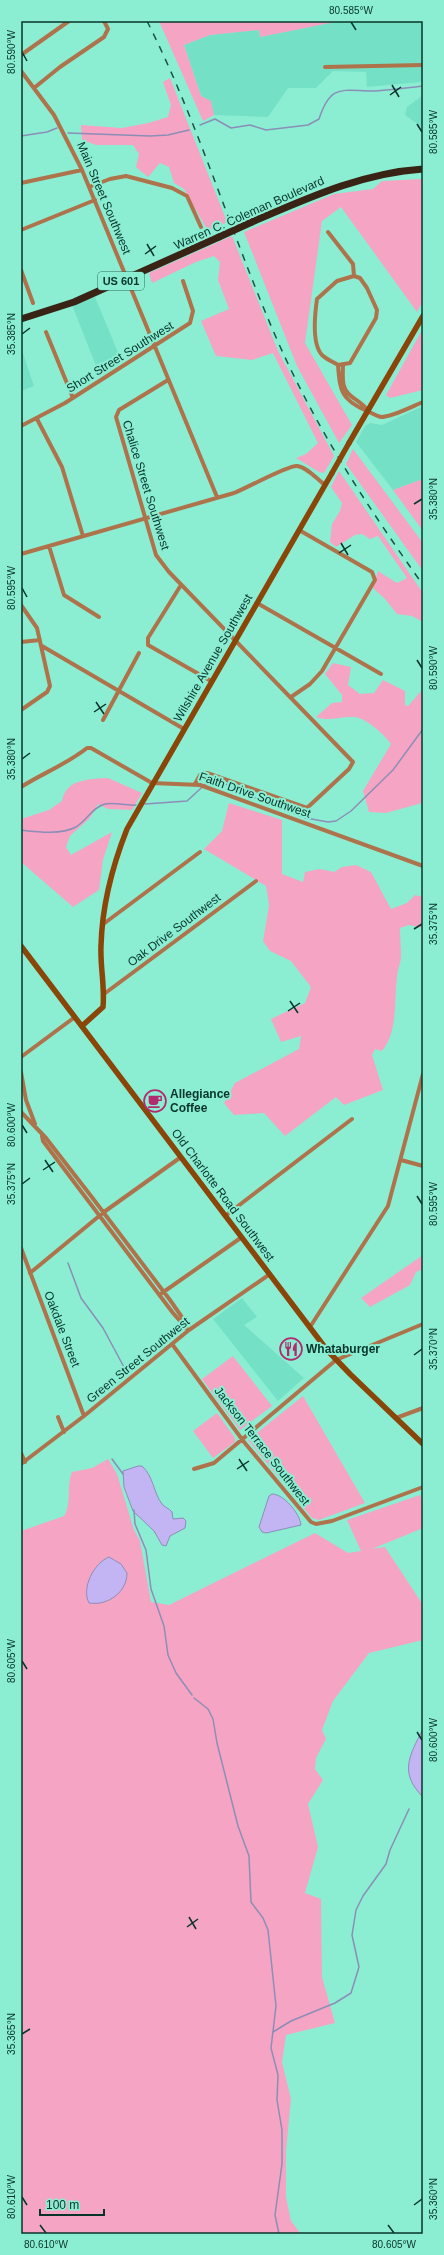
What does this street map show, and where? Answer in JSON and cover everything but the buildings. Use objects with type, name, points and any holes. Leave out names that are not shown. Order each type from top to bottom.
[{"type":"highway","name":"Warren C. Coleman Boulevard","points":[[21,319],[74,302],[252,222],[342,184],[390,173],[423,170]]},
{"type":"street","points":[[21,55],[69,21]]},
{"type":"street","points":[[34,88],[60,67],[104,37],[108,29],[104,21]]},
{"type":"street","points":[[325,67],[423,65]]},
{"type":"street","name":"Main Street Southwest","points":[[21,71],[60,125],[82,170],[217,497]]},
{"type":"street","points":[[21,183],[82,170]]},
{"type":"street","points":[[89,187],[110,179],[126,176],[172,188],[187,196],[201,227]]},
{"type":"street","points":[[21,230],[95,200]]},
{"type":"street","points":[[328,232],[353,264],[354,276]]},
{"type":"street","points":[[21,270],[33,303]]},
{"type":"street","points":[[354,276],[360,278],[367,288],[377,310],[376,318],[350,363],[341,364],[322,355],[318,347],[314,336],[317,299],[337,281],[346,277],[354,276]]},
{"type":"street","name":"Short Street Southwest","points":[[21,426],[73,398],[184,328],[192,319],[193,311],[183,281]]},
{"type":"street","name":"Wilshire Avenue Southwest","points":[[82,1026],[103,1007],[104,994],[101,968],[102,925],[109,883],[117,854],[127,829],[152,783],[423,316]]},
{"type":"street","points":[[46,332],[73,398]]},
{"type":"street","points":[[341,364],[340,388],[342,394],[377,416],[386,416],[423,402]]},
{"type":"street","name":"Chalice Street Southwest","points":[[168,380],[119,410],[116,417],[154,550],[159,561],[353,762],[349,769],[307,808],[207,773],[200,775],[195,784]]},
{"type":"street","points":[[37,418],[62,468],[83,536]]},
{"type":"street","points":[[21,554],[255,485],[290,466],[303,468],[325,485]]},
{"type":"street","points":[[291,697],[318,677],[373,585],[374,574],[299,530]]},
{"type":"street","points":[[49,546],[64,596],[99,617]]},
{"type":"street","points":[[181,585],[148,638],[148,645],[211,682]]},
{"type":"street","points":[[257,603],[381,674]]},
{"type":"street","points":[[21,605],[37,628],[50,686],[47,692],[21,710]]},
{"type":"street","points":[[21,642],[40,640]]},
{"type":"street","points":[[42,646],[184,729]]},
{"type":"street","points":[[103,720],[139,653]]},
{"type":"street","name":"Faith Drive Southwest","points":[[21,787],[48,770],[77,757],[87,748],[96,751],[152,783],[200,785],[423,866]]},
{"type":"street","points":[[102,925],[200,852]]},
{"type":"street","name":"Oak Drive Southwest","points":[[104,994],[256,881]]},
{"type":"street","name":"Old Charlotte Road Southwest","points":[[21,946],[336,1360],[423,1444]]},
{"type":"street","points":[[21,1056],[75,1017]]},
{"type":"street","points":[[21,1072],[26,1100],[36,1128]]},
{"type":"street","points":[[310,1327],[384,1214],[401,1160],[423,1074]]},
{"type":"street","points":[[21,1112],[42,1136],[46,1138],[104,1212],[186,1323],[187,1329]]},
{"type":"street","points":[[225,1216],[352,1119]]},
{"type":"street","points":[[42,1136],[43,1141],[99,1216],[159,1295],[187,1329]]},
{"type":"street","points":[[30,1273],[104,1212],[181,1157]]},
{"type":"street","points":[[401,1160],[423,1166]]},
{"type":"street","points":[[159,1295],[242,1237]]},
{"type":"street","name":"Oakdale Street","points":[[21,1248],[84,1416]]},
{"type":"street","name":"Green Street Southwest","points":[[23,1463],[84,1416],[172,1344],[187,1329],[270,1274]]},
{"type":"street","points":[[194,1469],[214,1463],[336,1360],[423,1324]]},
{"type":"street","name":"Jackson Terrace Southwest","points":[[172,1344],[242,1440],[304,1516],[316,1524],[332,1521],[423,1487]]},
{"type":"street","points":[[396,1418],[423,1408]]},
{"type":"street","points":[[58,1417],[64,1432]]},
{"type":"street","points":[[21,1453],[23,1463]]},
{"type":"shaded area","points":[[159,21],[340,21],[260,37],[259,30],[210,35],[184,45],[201,96],[211,101],[214,115],[203,121]]},
{"type":"shaded area","points":[[340,21],[423,21],[423,85],[422,82],[367,87],[366,72],[333,71],[316,88],[288,88],[268,117],[214,115],[211,102],[201,96],[184,45],[210,35],[259,30],[260,37]]},
{"type":"shaded area","points":[[170,78],[227,222],[208,231],[184,189],[174,183],[169,167],[160,163],[148,177],[136,167],[139,154],[133,145],[96,145],[82,140],[81,125],[122,128],[168,117],[171,105],[163,82]]},
{"type":"shaded area","points":[[423,95],[423,128],[405,115],[407,107]]},
{"type":"shaded area","points":[[423,179],[423,301],[417,312],[341,207],[322,221],[305,343],[352,425],[339,443],[297,366],[244,232],[334,194],[373,189],[382,181]]},
{"type":"shaded area","points":[[232,236],[278,351],[334,456],[324,473],[319,472],[296,458],[306,454],[318,443],[273,353],[252,360],[216,356],[201,321],[229,309],[218,280],[220,262],[214,256],[196,262],[152,283],[149,273]]},
{"type":"shaded area","points":[[95,297],[122,362],[100,376],[72,305]]},
{"type":"shaded area","points":[[421,332],[423,333],[423,390],[390,398],[386,395]]},
{"type":"shaded area","points":[[21,347],[34,386],[21,391]]},
{"type":"shaded area","points":[[423,406],[423,479],[393,490],[356,442],[365,426],[370,423],[382,425]]},
{"type":"shaded area","points":[[353,449],[423,543],[423,571],[346,464]]},
{"type":"shaded area","points":[[339,471],[423,593],[423,622],[412,616],[397,614],[385,599],[373,588],[378,571],[397,583],[407,578],[378,536],[370,539],[362,534],[355,535],[336,547],[330,542],[332,524],[340,511],[342,503],[331,487]]},
{"type":"shaded area","points":[[423,479],[423,531],[393,490]]},
{"type":"shaded area","points":[[333,663],[351,667],[348,685],[360,694],[374,693],[383,680],[405,691],[405,705],[408,706],[423,689],[422,803],[386,813],[369,812],[363,791],[391,744],[374,727],[359,718],[349,717],[326,719],[316,717],[332,703],[342,702],[342,695],[325,674]]},
{"type":"shaded area","points":[[108,778],[142,793],[132,810],[108,809],[98,804],[90,818],[70,836],[66,847],[71,855],[112,832],[103,860],[99,890],[73,907],[21,862],[21,819],[49,810],[62,801],[64,794],[73,784],[86,780]]},
{"type":"shaded area","points":[[229,803],[282,820],[282,874],[303,882],[305,872],[320,869],[334,872],[342,867],[356,865],[371,872],[391,909],[407,903],[415,895],[423,897],[423,928],[409,925],[400,928],[401,959],[397,974],[393,1026],[391,1035],[382,1051],[375,1049],[372,1055],[383,1090],[344,1105],[336,1097],[285,1136],[264,1113],[234,1115],[224,1103],[235,1083],[299,1049],[301,1036],[281,1042],[271,1019],[305,1003],[311,987],[291,961],[270,951],[263,941],[269,905],[266,886],[204,849],[222,831]]},
{"type":"shaded area","points":[[423,1255],[423,1269],[416,1272],[410,1285],[370,1307],[361,1298]]},
{"type":"shaded area","points":[[242,1298],[257,1317],[244,1325],[304,1378],[278,1401],[213,1319]]},
{"type":"shaded area","points":[[233,1356],[272,1406],[240,1430],[202,1379]]},
{"type":"shaded area","points":[[303,1396],[365,1503],[319,1520],[312,1518],[248,1440]]},
{"type":"shaded area","points":[[217,1413],[235,1438],[235,1442],[213,1458],[193,1431]]},
{"type":"shaded area","points":[[108,1459],[117,1474],[134,1530],[140,1541],[151,1602],[169,1605],[315,1533],[348,1553],[361,1551],[347,1520],[420,1495],[423,1504],[423,1528],[372,1549],[385,1547],[423,1605],[423,1640],[369,1653],[333,1701],[322,1730],[326,1739],[316,1758],[315,1769],[323,1780],[308,1804],[318,1847],[305,1893],[321,1899],[322,1977],[335,2023],[286,2035],[282,2062],[291,2099],[286,2151],[286,2197],[291,2221],[301,2234],[21,2234],[21,1531],[64,1516],[68,1506],[69,1483],[72,1472],[92,1468]]},
{"type":"shaded area","points":[[142,1466],[146,1470],[159,1499],[163,1505],[172,1512],[173,1519],[183,1518],[186,1521],[185,1528],[170,1536],[166,1546],[162,1545],[154,1531],[133,1511],[124,1487],[123,1471]]},
{"type":"shaded area","points":[[272,1494],[281,1497],[291,1505],[298,1516],[301,1525],[266,1533],[262,1532],[259,1527],[269,1496]]},
{"type":"shaded area","points":[[109,1557],[121,1564],[127,1573],[124,1586],[120,1592],[109,1600],[89,1603],[87,1590],[90,1577],[98,1565]]},
{"type":"shaded area","points":[[423,1729],[423,1797],[411,1780],[409,1764],[414,1748]]},
{"type":"waterway","points":[[200,125],[215,119],[231,128],[250,125],[266,130],[308,125],[319,119],[323,107],[333,94],[346,90],[374,91],[423,86]]},
{"type":"waterway","points":[[21,136],[47,132],[57,128]]},
{"type":"waterway","points":[[68,133],[150,136],[168,135],[189,130]]},
{"type":"waterway","points":[[145,804],[187,801],[211,779],[306,818],[328,822],[336,821],[351,811],[393,770],[423,729]]},
{"type":"waterway","points":[[21,830],[35,832],[70,830],[76,827],[97,808],[105,804],[113,803],[136,805]]},
{"type":"waterway","points":[[68,1263],[81,1298],[103,1328],[125,1369]]},
{"type":"waterway","points":[[112,1459],[123,1474]]},
{"type":"waterway","points":[[134,1510],[135,1524],[146,1550],[151,1589],[164,1626],[168,1655],[176,1673],[192,1695]]},
{"type":"waterway","points":[[194,1698],[208,1709],[213,1719],[217,1743],[238,1826],[249,1856],[251,1902],[263,1918],[268,1930],[276,2006],[271,2048],[278,2075],[277,2100],[282,2130],[282,2164],[275,2215],[279,2234]]},
{"type":"waterway","points":[[273,2032],[291,2021],[335,2003],[351,1993],[359,1967],[352,1935],[356,1910],[363,1896],[386,1864],[390,1850],[409,1809]]},
{"type":"railway","points":[[147,21],[182,98],[243,256],[290,369],[342,464],[423,585]]},
{"type":"place","name":"Allegiance Coffee","points":[[155,1101]]},
{"type":"place","name":"Whataburger","points":[[291,1349]]}]
